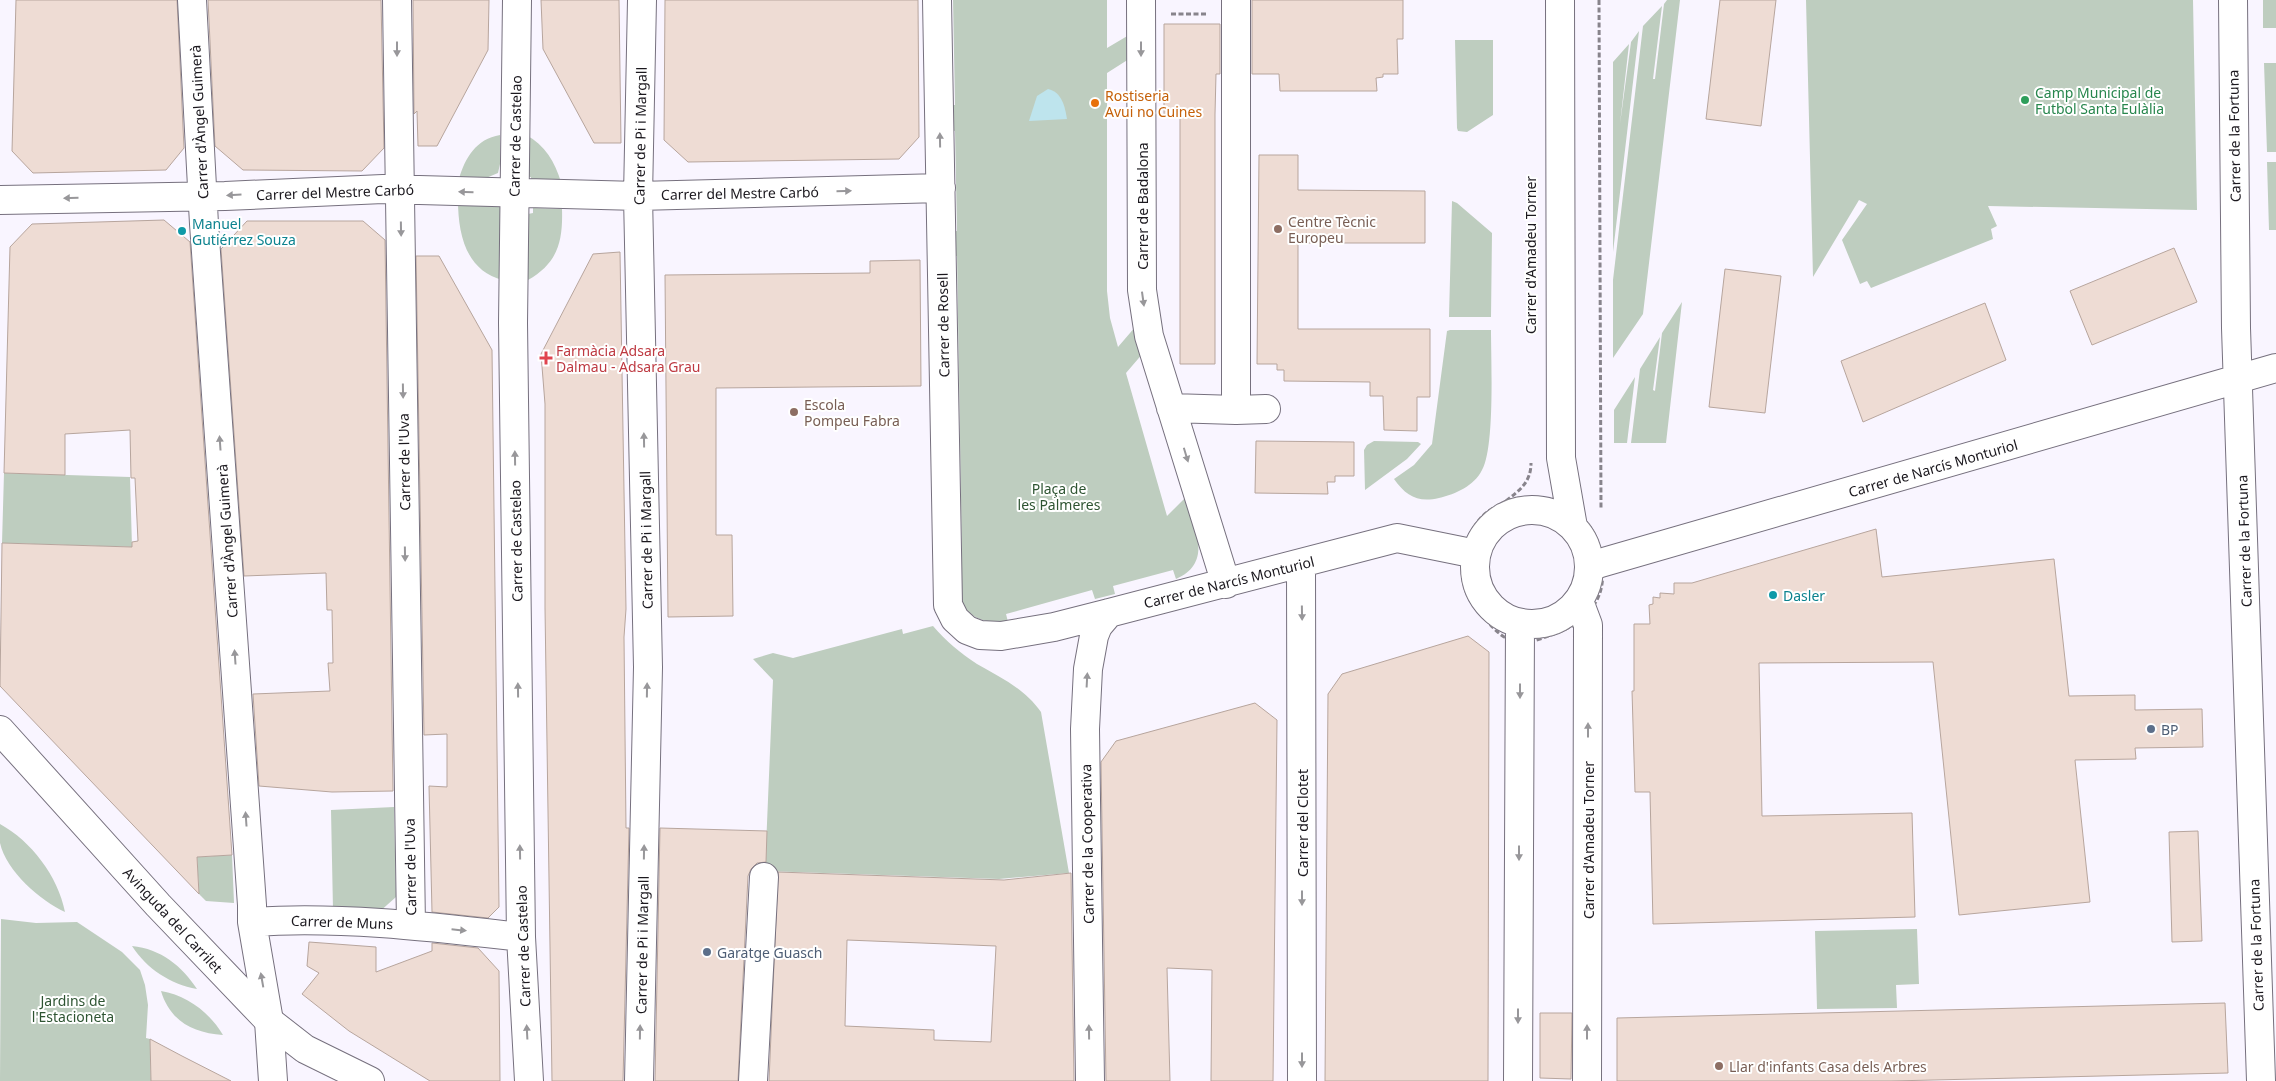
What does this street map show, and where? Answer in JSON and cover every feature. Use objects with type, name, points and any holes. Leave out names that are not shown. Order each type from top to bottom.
[{"type":"street","name":"Carrer d'Àngel Guimerà","points":[[192,0],[203,196],[252,895],[252,922],[270,1021],[273,1081]]},
{"type":"street","name":"Carrer de l'Uva","points":[[397,0],[411,925]]},
{"type":"street","name":"Carrer de Castelao","points":[[517,0],[513,323],[521,937],[529,1081]]},
{"type":"street","name":"Carrer de Pi i Margall","points":[[639,1081],[648,667],[638,196],[642,0]]},
{"type":"street","name":"Carrer de Rosell","points":[[938,0],[948,605],[955,619],[968,630],[980,635]]},
{"type":"street","name":"Carrer de Badalona","points":[[1141,0],[1142,290],[1149,336],[1226,584]]},
{"type":"street","points":[[1560,0],[1561,458],[1573,527]]},
{"type":"street","name":"Carrer de la Fortuna","points":[[2232,0],[2238,379],[2261,1081]]},
{"type":"street","points":[[1236,7],[1236,410]]},
{"type":"street","name":"Carrer del Mestre Carbó","points":[[0,200],[203,196],[400,189],[638,196],[940,188]]},
{"type":"street","name":"Carrer de Narcís Monturiol","points":[[1596,561],[2276,368]]},
{"type":"street","points":[[1171,408],[1266,410]]},
{"type":"street","points":[[1533,509],[1561,458]]},
{"type":"street","points":[[1518,1081],[1520,633],[1488,603],[1476,578],[1474,564],[1482,540],[1490,527],[1500,518],[1517,511],[1533,509],[1547,511],[1560,517],[1573,527],[1596,561],[1585,591],[1582,609],[1571,610],[1558,618],[1520,633]]},
{"type":"street","name":"Carrer de Narcís Monturiol","points":[[980,635],[1001,636],[1054,626],[1226,584],[1397,538],[1476,554]]},
{"type":"street","name":"Carrer del Clotet","points":[[1301,564],[1302,1081]]},
{"type":"street","name":"Carrer d'Amadeu Torner","points":[[1582,609],[1588,625],[1587,1081]]},
{"type":"street","name":"Carrer de la Cooperativa","points":[[1090,1081],[1085,729],[1088,669],[1094,636],[1098,626],[1109,613]]},
{"type":"street","name":"Avinguda del Carrilet","points":[[0,730],[158,906],[270,1021],[305,1049],[370,1081]]},
{"type":"street","points":[[753,1081],[764,878]]},
{"type":"street","name":"Carrer de Muns","points":[[252,922],[276,920],[411,925],[521,937]]},
{"type":"path","points":[[1599,0],[1601,517]]},
{"type":"path","points":[[1171,14],[1236,7]]},
{"type":"path","points":[[1506,501],[1525,484],[1531,473],[1531,458]]},
{"type":"path","points":[[1596,561],[1601,536]]},
{"type":"path","points":[[1520,633],[1537,640],[1554,634],[1573,625],[1582,609]]},
{"type":"green space","name":"Plaça de les Palmeres","points":[[953,0],[1107,0],[1107,48],[1129,35],[1129,59],[1107,73],[1107,291],[1110,318],[1118,347],[1136,326],[1144,352],[1126,373],[1167,516],[1186,497],[1198,543],[1198,554],[1195,564],[1188,572],[1176,579],[1173,570],[1113,586],[1115,594],[1095,599],[1092,590],[1006,614],[1008,622],[992,622],[980,619],[971,614],[964,606],[960,597],[954,559],[962,559],[957,256],[949,256],[949,232],[957,231],[955,131],[947,130],[946,105],[955,105]]},
{"type":"green space","points":[[1667,0],[1680,0],[1643,314],[1613,358],[1613,280],[1643,26],[1662,6],[1653,79],[1655,79],[1664,4]]},
{"type":"green space","name":"Camp Municipal de Futbol Santa Eulàlia","points":[[1806,0],[2193,0],[2197,210],[1988,206],[1997,226],[1991,229],[1993,239],[1871,288],[1867,281],[1860,284],[1842,240],[1867,204],[1859,200],[1813,277]]},
{"type":"green space","points":[[2263,0],[2276,0],[2276,28],[2263,28]]},
{"type":"green space","points":[[1639,31],[1613,252],[1613,62],[1629,44],[1620,124],[1631,42]]},
{"type":"green space","points":[[1455,40],[1493,40],[1493,115],[1467,132],[1458,131],[1457,128]]},
{"type":"green space","points":[[2264,63],[2276,63],[2276,152],[2267,152]]},
{"type":"green space","points":[[500,135],[500,164],[498,173],[486,178],[459,179],[468,157],[478,145]]},
{"type":"green space","points":[[526,135],[544,149],[556,168],[561,182],[531,181],[531,177],[527,177]]},
{"type":"green space","points":[[2267,162],[2276,162],[2276,230],[2269,230]]},
{"type":"green space","points":[[458,200],[500,205],[502,209],[503,280],[490,275],[473,260],[462,238]]},
{"type":"green space","points":[[1452,201],[1457,203],[1492,233],[1491,317],[1449,317]]},
{"type":"green space","points":[[533,208],[562,209],[562,221],[560,241],[552,259],[528,280],[528,214],[533,213]]},
{"type":"green space","points":[[1682,302],[1666,443],[1631,443],[1640,369],[1660,337],[1653,390],[1655,391],[1662,333]]},
{"type":"green space","points":[[1491,330],[1491,424],[1489,443],[1482,470],[1474,481],[1452,494],[1425,500],[1408,494],[1394,479],[1414,465],[1432,444],[1447,331]]},
{"type":"green space","points":[[1635,377],[1627,443],[1614,443],[1614,410]]},
{"type":"green space","points":[[1374,441],[1418,442],[1421,444],[1407,459],[1365,490],[1364,450],[1367,445]]},
{"type":"green space","points":[[4,473],[130,477],[132,547],[2,543]]},
{"type":"green space","points":[[933,626],[965,656],[1020,690],[1041,712],[1069,873],[999,879],[765,871],[773,680],[753,659],[773,653],[793,658],[902,629],[903,634]]},
{"type":"green space","points":[[394,807],[396,897],[378,913],[333,910],[331,810]]},
{"type":"green space","points":[[0,824],[22,840],[42,861],[56,885],[65,912],[35,893],[9,864],[0,843]]},
{"type":"green space","points":[[232,855],[234,903],[206,901],[199,894],[197,857]]},
{"type":"green space","name":"Jardins de l'Estacioneta","points":[[1,919],[36,923],[77,922],[122,952],[140,970],[145,985],[148,1005],[146,1038],[150,1039],[151,1081],[0,1081]]},
{"type":"green space","points":[[1917,929],[1919,984],[1896,985],[1897,1008],[1817,1009],[1815,931]]},
{"type":"green space","points":[[132,946],[152,951],[170,960],[185,973],[197,989],[187,987],[160,974],[145,962]]},
{"type":"green space","points":[[161,991],[180,996],[197,1006],[205,1012],[223,1035],[202,1032],[184,1024],[170,1010]]},
{"type":"water","points":[[1048,89],[1057,93],[1060,97],[1067,119],[1029,121],[1037,96]]},
{"type":"building","points":[[16,0],[177,0],[184,148],[166,170],[33,173],[12,151]]},
{"type":"building","points":[[208,0],[381,0],[384,148],[362,171],[243,170],[215,146]]},
{"type":"building","points":[[413,0],[489,0],[488,50],[437,146],[418,146],[417,111],[414,114]]},
{"type":"building","points":[[541,0],[619,0],[621,143],[594,143],[543,49]]},
{"type":"building","points":[[665,0],[918,0],[919,137],[899,159],[688,162],[664,140]]},
{"type":"building","points":[[1252,0],[1403,0],[1403,39],[1397,39],[1398,74],[1383,74],[1383,77],[1376,78],[1377,91],[1280,91],[1279,74],[1252,74]]},
{"type":"building","points":[[1720,0],[1776,0],[1761,126],[1706,119]]},
{"type":"building","points":[[1164,24],[1220,24],[1220,74],[1216,74],[1215,114],[1215,364],[1180,364],[1180,114],[1164,114]]},
{"type":"building","points":[[1259,155],[1298,155],[1298,190],[1425,191],[1425,243],[1298,243],[1298,329],[1430,329],[1430,397],[1417,397],[1417,431],[1384,430],[1383,396],[1370,396],[1370,382],[1284,381],[1284,370],[1277,370],[1277,364],[1257,364]]},
{"type":"building","points":[[164,220],[190,242],[232,855],[197,857],[199,894],[0,686],[2,543],[132,547],[132,542],[138,541],[135,478],[131,478],[130,430],[65,434],[65,475],[4,473],[10,247],[32,224]]},
{"type":"building","points":[[247,221],[363,221],[385,240],[393,791],[332,792],[259,786],[253,694],[330,691],[328,663],[333,663],[332,610],[327,610],[326,573],[244,576],[221,249]]},
{"type":"building","points":[[2174,248],[2197,302],[2092,345],[2070,291]]},
{"type":"building","points":[[620,252],[626,609],[624,637],[626,828],[629,828],[623,1081],[552,1081],[545,608],[545,404],[541,354],[593,254]]},
{"type":"building","points":[[416,256],[439,256],[492,350],[499,907],[488,918],[432,912],[429,786],[447,787],[447,734],[424,735]]},
{"type":"building","points":[[920,260],[921,386],[716,388],[716,535],[732,535],[733,616],[668,617],[665,275],[870,273],[870,261]]},
{"type":"building","points":[[1725,269],[1781,276],[1765,413],[1709,407]]},
{"type":"building","points":[[1985,303],[2006,360],[1863,422],[1841,361]]},
{"type":"building","points":[[1256,441],[1354,442],[1354,476],[1335,476],[1335,482],[1327,482],[1328,494],[1255,493]]},
{"type":"building","points":[[1876,529],[1882,577],[2054,559],[2069,696],[2135,695],[2135,710],[2202,709],[2203,747],[2135,748],[2136,759],[2075,760],[2090,902],[1959,915],[1933,662],[1759,663],[1762,816],[1912,813],[1915,917],[1653,924],[1650,792],[1635,792],[1632,691],[1634,691],[1634,624],[1650,624],[1649,605],[1653,604],[1653,597],[1660,598],[1660,593],[1674,594],[1674,583],[1692,583]]},
{"type":"building","points":[[1468,636],[1489,652],[1488,1081],[1325,1081],[1328,694],[1342,674]]},
{"type":"building","points":[[1255,703],[1277,720],[1273,1081],[1211,1081],[1212,970],[1167,968],[1170,1081],[1106,1081],[1101,762],[1116,741]]},
{"type":"building","name":"Garatge Guasch","points":[[660,828],[767,831],[766,862],[757,863],[751,869],[748,876],[738,1081],[655,1081]]},
{"type":"building","points":[[2198,831],[2202,941],[2172,942],[2169,832]]},
{"type":"building","points":[[778,872],[1004,880],[1071,873],[1074,1081],[769,1081]],"holes":[[[847,940],[996,946],[991,1042],[934,1040],[934,1030],[845,1026]]]},
{"type":"building","points":[[309,942],[376,947],[376,972],[432,951],[432,943],[478,948],[499,971],[500,1081],[430,1081],[349,1031],[302,994],[319,973],[307,966]]},
{"type":"building","points":[[2225,1003],[2228,1073],[1891,1081],[1617,1081],[1617,1018]]},
{"type":"building","points":[[1540,1013],[1572,1013],[1571,1079],[1540,1078]]},
{"type":"building","points":[[150,1039],[182,1056],[231,1081],[151,1081]]},
{"type":"place","name":"Camp Municipal de Futbol Santa Eulàlia","points":[[2025,100]]},
{"type":"place","name":"Rostiseria Avui no Cuines","points":[[1095,103]]},
{"type":"place","name":"Centre Tècnic Europeu","points":[[1278,229]]},
{"type":"place","name":"Manuel Gutiérrez Souza","points":[[182,231]]},
{"type":"place","name":"Farmàcia Adsara Dalmau - Adsara Grau","points":[[546,358]]},
{"type":"place","name":"Escola Pompeu Fabra","points":[[794,412]]},
{"type":"place","name":"Dasler","points":[[1773,595]]},
{"type":"place","name":"BP","points":[[2151,729]]},
{"type":"place","name":"Garatge Guasch","points":[[707,952]]},
{"type":"place","name":"Llar d'infants Casa dels Arbres","points":[[1719,1066]]}]
